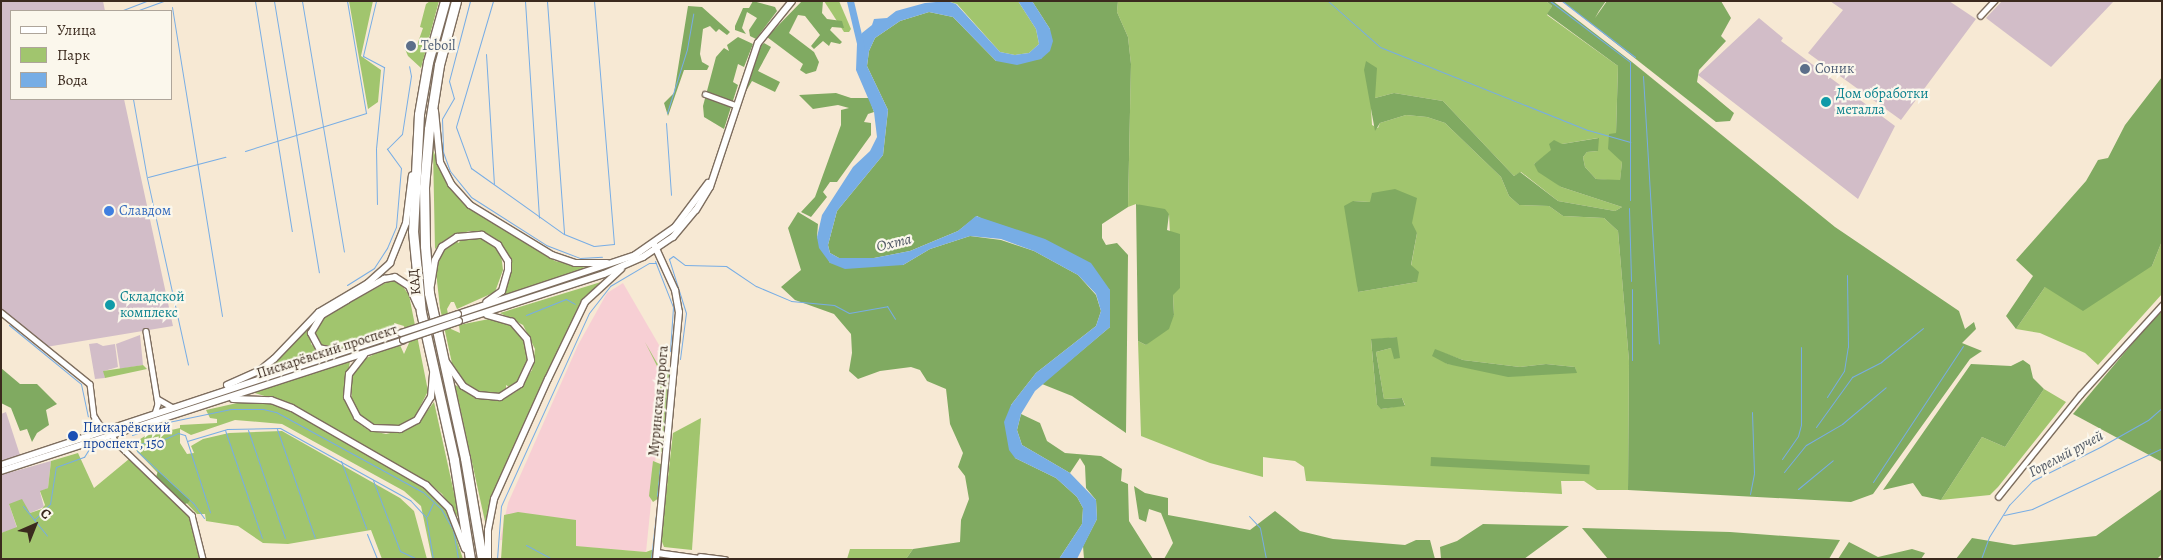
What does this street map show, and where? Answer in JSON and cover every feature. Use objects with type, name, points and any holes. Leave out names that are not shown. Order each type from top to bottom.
[{"type":"highway","name":"КАД","points":[[445,1],[426,71],[416,151],[413,231],[421,312],[454,460],[469,559]]},
{"type":"highway","name":"КАД","points":[[456,1],[434,97],[424,188],[429,293],[476,516],[482,559]]},
{"type":"main road","points":[[656,246],[666,242],[696,210],[710,187],[735,105],[758,43],[792,1]]},
{"type":"main road","points":[[434,97],[440,162],[451,184],[465,201],[564,261],[616,263]]},
{"type":"main road","points":[[216,392],[258,371],[284,351],[318,312],[368,283],[390,263],[406,223],[416,151]]},
{"type":"main road","points":[[656,246],[684,216],[715,168]]},
{"type":"main road","points":[[429,293],[435,260],[442,247],[465,234],[482,236],[502,249],[508,270],[502,291],[481,306]]},
{"type":"main road","points":[[665,264],[666,242]]},
{"type":"main road","name":"Пискарёвский проспект","points":[[1,465],[88,436],[110,432],[224,399],[378,348],[402,336],[458,314],[616,263],[656,246]]},
{"type":"main road","name":"Пискарёвский проспект","points":[[1,471],[216,392],[348,351],[476,317],[625,265],[643,257],[656,246]]},
{"type":"main road","name":"Муринская дорога","points":[[656,246],[676,290],[679,312],[656,556]]},
{"type":"main road","points":[[643,257],[656,257],[665,264]]},
{"type":"main road","points":[[488,559],[488,530],[494,499],[574,324],[593,292],[625,265]]},
{"type":"main road","points":[[348,351],[331,352],[319,348],[311,338],[313,325],[322,315],[378,282],[390,277],[403,280],[421,312]]},
{"type":"main road","points":[[442,352],[455,377],[472,392],[495,397],[518,387],[531,360],[524,332],[503,318],[476,317]]},
{"type":"main road","points":[[378,348],[358,359],[352,367],[346,385],[352,410],[369,426],[392,430],[417,420],[431,397],[433,371]]},
{"type":"main road","points":[[224,399],[271,400],[292,408],[426,485],[440,496],[454,516],[469,559]]},
{"type":"main road","points":[[656,556],[700,558]]},
{"type":"street","points":[[1980,16],[1994,1]]},
{"type":"street","points":[[705,94],[735,105]]},
{"type":"street","points":[[1998,497],[2080,395],[2162,305]]},
{"type":"street","points":[[1,312],[90,384],[95,418],[88,436]]},
{"type":"street","points":[[146,331],[157,398],[155,414]]},
{"type":"street","points":[[157,398],[174,408]]},
{"type":"street","points":[[95,418],[110,432],[115,441],[192,515],[202,559]]},
{"type":"street","points":[[700,558],[725,559]]},
{"type":"shaded area","points":[[1,1],[103,1],[105,10],[10,10],[10,100],[124,100],[173,326],[46,347],[1,309]]},
{"type":"shaded area","points":[[1830,1],[1949,1],[1976,19],[1901,120],[1808,53],[1843,10]]},
{"type":"shaded area","points":[[2002,1],[2114,1],[2051,67],[1986,18]]},
{"type":"shaded area","points":[[1759,18],[1783,38],[1781,41],[1895,126],[1858,199],[1698,75]]},
{"type":"shaded area","points":[[623,283],[666,357],[646,552],[500,540],[508,503],[578,345],[607,293]]},
{"type":"shaded area","points":[[140,335],[143,365],[120,369],[116,344]]},
{"type":"shaded area","points":[[97,343],[103,346],[115,344],[118,367],[104,371],[105,378],[95,379],[89,344]]},
{"type":"shaded area","points":[[6,412],[20,455],[1,461],[1,414]]},
{"type":"shaded area","points":[[51,461],[48,488],[40,492],[44,507],[30,513],[9,504],[17,528],[1,533],[1,475]]},
{"type":"green space","points":[[349,1],[373,1],[361,56],[381,70],[378,102],[368,109]]},
{"type":"green space","points":[[430,1],[439,1],[421,68],[408,56],[405,49],[415,51],[423,28],[420,27],[426,4]]},
{"type":"green space","points":[[753,1],[775,7],[777,11],[756,39],[750,36],[749,30],[757,18],[747,12],[742,28],[746,34],[735,30],[743,8],[749,8]]},
{"type":"green space","points":[[802,1],[823,1],[822,13],[827,19],[842,21],[844,28],[832,27],[830,30],[842,42],[840,44],[831,42],[829,46],[823,41],[814,49],[811,46],[820,35],[805,16],[798,15],[789,33],[814,52],[819,62],[816,71],[806,74],[800,70],[803,64],[767,37]]},
{"type":"green space","points":[[824,1],[839,1],[851,29],[849,32],[844,32]]},
{"type":"green space","points":[[947,1],[1018,1],[1036,29],[1039,44],[1029,53],[1015,55],[1000,52],[957,4]]},
{"type":"green space","points":[[1032,1],[1118,1],[1117,12],[1128,37],[1131,64],[1128,207],[1102,224],[1102,238],[1106,245],[1117,243],[1128,255],[1126,433],[1072,396],[1042,384],[1110,327],[1110,290],[977,216],[958,231],[910,251],[874,258],[839,258],[830,253],[828,245],[837,211],[883,155],[888,110],[867,66],[869,51],[875,38],[900,21],[929,12],[953,17],[996,61],[1041,59],[1050,29]]},
{"type":"green space","points":[[1118,1],[1546,1],[1552,6],[1547,15],[1618,66],[1616,133],[1622,162],[1620,181],[1596,179],[1585,167],[1583,157],[1587,152],[1598,151],[1598,138],[1562,144],[1534,164],[1561,187],[1622,207],[1615,211],[1558,201],[1521,172],[1514,176],[1443,101],[1394,93],[1375,98],[1371,107],[1372,125],[1378,128],[1380,123],[1406,115],[1427,117],[1445,123],[1501,177],[1509,196],[1519,205],[1549,206],[1563,216],[1604,218],[1618,231],[1629,361],[1628,490],[1597,490],[1584,481],[1561,481],[1562,494],[1306,481],[1304,467],[1295,461],[1263,457],[1263,477],[1210,463],[1141,436],[1138,341],[1146,345],[1174,315],[1169,214],[1136,204],[1128,207],[1131,64],[1128,37],[1117,12]],"holes":[[[1353,201],[1370,202],[1417,233],[1411,266],[1417,282],[1358,292]],[[1397,337],[1391,348],[1376,352],[1384,399],[1402,398],[1405,405],[1382,409],[1377,405],[1371,340]],[[1435,350],[1463,360],[1520,367],[1546,364],[1575,367],[1576,372],[1447,364]]]},
{"type":"green space","points":[[1546,1],[1553,1],[1632,62],[1835,227],[1959,311],[1965,329],[1974,322],[1976,329],[1962,343],[1982,351],[1970,359],[1873,494],[1851,502],[1628,490],[1629,361],[1618,231],[1604,218],[1563,216],[1549,206],[1519,205],[1509,196],[1501,177],[1445,123],[1427,117],[1406,115],[1380,123],[1375,131],[1364,70],[1366,61],[1377,68],[1375,98],[1394,93],[1443,101],[1514,176],[1520,172],[1558,201],[1615,211],[1622,207],[1561,187],[1538,172],[1534,164],[1551,150],[1549,144],[1554,140],[1562,144],[1599,138],[1598,151],[1587,152],[1583,157],[1585,167],[1596,179],[1620,180],[1622,162],[1608,149],[1609,134],[1616,133],[1618,66],[1547,14],[1552,6]]},
{"type":"green space","points":[[1562,1],[1606,1],[1595,18],[1607,1],[1721,1],[1731,18],[1721,36],[1726,41],[1699,70],[1697,82],[1734,113],[1730,121],[1716,122]]},
{"type":"green space","points":[[688,6],[702,7],[730,32],[727,35],[719,29],[716,32],[710,26],[703,29],[700,54],[702,62],[709,66],[707,70],[684,70],[668,116],[664,103],[674,93]]},
{"type":"green space","points":[[738,37],[753,44],[744,67],[738,64],[733,82],[738,85],[724,129],[704,117],[703,106],[716,57],[724,48],[729,51],[727,45]]},
{"type":"green space","points":[[764,43],[771,47],[758,71],[780,82],[775,92],[752,81],[742,98],[758,48]]},
{"type":"green space","points":[[2162,77],[2162,241],[2152,266],[2083,311],[2045,287],[2016,329],[2006,316],[2033,276],[2016,260],[2086,181],[2098,160],[2108,158],[2125,125]]},
{"type":"green space","points":[[836,93],[851,98],[869,98],[874,112],[868,114],[864,122],[871,123],[871,135],[837,182],[830,182],[823,192],[827,197],[811,217],[801,212],[815,197],[841,125],[841,110],[849,108],[838,105],[813,109],[799,95]]},
{"type":"green space","points":[[433,150],[447,185],[468,208],[555,261],[587,268],[499,297],[510,269],[499,243],[489,236],[470,231],[451,236],[435,249]]},
{"type":"green space","points":[[1395,189],[1417,198],[1412,223],[1417,233],[1411,265],[1419,272],[1417,282],[1358,292],[1344,206],[1353,201],[1370,202],[1372,193]]},
{"type":"green space","points":[[1136,204],[1165,209],[1169,214],[1167,230],[1180,234],[1180,288],[1173,295],[1174,315],[1169,329],[1146,345],[1138,341]]},
{"type":"green space","points":[[798,212],[818,224],[817,237],[830,263],[903,265],[930,249],[970,236],[1001,240],[1034,251],[1078,275],[1096,295],[1101,311],[1096,326],[1036,373],[1011,405],[1015,458],[1056,478],[1077,497],[1083,508],[1082,524],[1059,559],[906,559],[913,549],[960,542],[961,520],[969,499],[965,476],[958,467],[963,453],[950,424],[946,389],[927,381],[920,370],[911,367],[880,371],[858,379],[849,371],[852,353],[851,334],[834,314],[795,300],[781,287],[801,270],[788,228]]},
{"type":"green space","points":[[461,237],[480,237],[495,247],[501,254],[503,270],[495,292],[457,309],[454,302],[451,302],[447,309],[451,329],[460,333],[459,325],[489,319],[511,324],[525,340],[529,360],[519,381],[511,388],[506,385],[506,391],[501,393],[477,393],[466,387],[453,368],[440,308],[436,272],[442,251],[455,241],[459,243]]},
{"type":"green space","points":[[2162,241],[2162,294],[2098,365],[2085,353],[2040,333],[2016,329],[2045,287],[2152,266]]},
{"type":"green space","points":[[391,280],[401,284],[409,295],[428,391],[414,419],[398,428],[378,428],[360,417],[352,403],[351,375],[363,360],[378,352],[400,345],[404,354],[409,343],[404,326],[394,323],[396,329],[339,349],[321,346],[314,333],[325,316]]},
{"type":"green space","points":[[601,282],[585,299],[575,318],[486,526],[455,385],[486,400],[504,399],[517,391],[532,370],[535,349],[523,325],[500,313]]},
{"type":"green space","points":[[2162,308],[2162,462],[2073,414]]},
{"type":"green space","points":[[310,326],[311,344],[322,354],[261,374]]},
{"type":"green space","points":[[1397,337],[1400,358],[1394,359],[1391,348],[1376,352],[1384,399],[1402,398],[1405,406],[1381,409],[1377,405],[1371,339]]},
{"type":"green space","points":[[645,342],[657,363],[670,373],[663,451],[658,455],[649,453],[655,449],[661,374]]},
{"type":"green space","points":[[1435,349],[1463,360],[1520,367],[1546,364],[1575,367],[1577,373],[1508,377],[1447,364],[1432,356]]},
{"type":"green space","points":[[2023,360],[2030,365],[2033,378],[2044,389],[2005,447],[1982,437],[1941,500],[1922,496],[1913,483],[1883,490],[1971,364],[2011,366]]},
{"type":"green space","points":[[350,361],[344,398],[354,420],[368,430],[386,434],[408,429],[419,422],[434,402],[460,520],[442,494],[429,483],[293,405],[252,392]]},
{"type":"green space","points":[[143,365],[147,369],[105,378],[103,371]]},
{"type":"green space","points":[[1,368],[20,384],[37,384],[57,404],[46,410],[49,425],[37,433],[32,442],[27,429],[20,431],[11,408],[1,403]]},
{"type":"green space","points":[[2044,389],[2066,402],[1998,487],[1990,495],[1941,500],[1982,437],[2005,447]]},
{"type":"green space","points":[[246,401],[268,402],[290,410],[424,486],[447,510],[463,559],[432,559],[421,506],[404,491],[282,424],[235,420],[191,435],[180,429],[180,443],[187,454],[194,453],[191,446],[203,439],[229,433],[282,431],[400,498],[414,511],[427,559],[382,559],[371,530],[288,544],[263,543],[238,526],[206,521],[205,514],[197,514],[131,445],[145,436],[180,428],[180,425],[217,423],[217,419],[210,418],[206,410]]},
{"type":"green space","points":[[1021,414],[1040,423],[1047,441],[1065,453],[1101,456],[1122,469],[1121,481],[1128,484],[1129,521],[1153,559],[1084,559],[1083,546],[1097,519],[1096,500],[1086,488],[1085,466],[1080,458],[1070,473],[1022,445],[1017,430]]},
{"type":"green space","points":[[701,418],[692,550],[664,547],[661,539],[673,433]]},
{"type":"green space","points":[[78,453],[94,488],[129,459],[190,515],[200,559],[1,559],[1,533],[17,527],[9,504],[22,499],[30,513],[42,509],[45,505],[40,491],[48,488],[51,461]]},
{"type":"green space","points":[[1431,457],[1590,465],[1589,474],[1431,466]]},
{"type":"green space","points":[[653,461],[663,465],[659,498],[653,502],[649,496]]},
{"type":"green space","points":[[158,471],[190,500],[188,503],[185,504],[156,477]]},
{"type":"green space","points":[[1134,486],[1145,493],[1168,498],[1168,515],[1250,530],[1275,511],[1300,531],[1333,539],[1405,545],[1416,540],[1430,540],[1435,559],[1164,559],[1173,543],[1161,513],[1149,509],[1146,522],[1139,519]]},
{"type":"green space","points":[[2162,489],[2162,554],[2157,559],[1956,559],[1972,538],[2014,545],[2096,536]]},
{"type":"green space","points":[[518,512],[576,520],[576,546],[646,552],[654,549],[655,559],[501,559],[504,515]]},
{"type":"green space","points":[[1483,524],[1569,526],[1524,559],[1441,559],[1440,547],[1457,541]]},
{"type":"green space","points":[[1582,528],[1730,532],[1840,540],[1829,559],[1608,559]]},
{"type":"green space","points":[[1849,542],[1878,557],[1912,549],[1925,553],[1921,559],[1838,559]]},
{"type":"green space","points":[[850,549],[913,549],[906,559],[847,559]]},
{"type":"water","points":[[947,1],[956,4],[1000,52],[1015,55],[1029,53],[1039,44],[1036,29],[1018,1],[1032,1],[1050,29],[1053,41],[1050,51],[1041,59],[1017,65],[996,61],[953,17],[929,12],[900,21],[875,38],[869,51],[867,66],[888,110],[883,155],[837,211],[828,245],[830,253],[839,258],[874,258],[910,251],[958,231],[976,216],[1045,239],[1091,263],[1110,290],[1110,327],[1035,391],[1021,414],[1017,430],[1022,445],[1070,473],[1096,500],[1097,519],[1077,559],[1059,559],[1082,524],[1083,508],[1077,497],[1056,478],[1015,458],[1009,450],[1004,422],[1011,405],[1036,373],[1096,326],[1101,311],[1096,294],[1078,275],[1034,251],[1001,239],[970,236],[930,249],[903,265],[845,269],[830,263],[819,248],[817,237],[822,215],[853,167],[870,151],[877,137],[874,112],[856,70],[857,44],[862,33],[872,25],[874,19],[887,18],[896,11],[925,3]]},
{"type":"waterway","points":[[123,10],[146,1]]},
{"type":"waterway","points":[[139,10],[164,1]]},
{"type":"waterway","points":[[255,1],[292,231]]},
{"type":"waterway","points":[[274,1],[319,272]]},
{"type":"waterway","points":[[302,1],[344,251]]},
{"type":"waterway","points":[[245,151],[366,113],[347,1]]},
{"type":"waterway","points":[[376,1],[363,56],[384,67],[376,148],[377,204]]},
{"type":"waterway","points":[[470,1],[449,81],[454,98],[442,119],[443,152],[450,171],[471,197],[546,245],[580,258],[602,257]]},
{"type":"waterway","points":[[493,1],[456,127],[471,168],[564,234],[594,246],[614,244],[594,1]]},
{"type":"waterway","points":[[525,1],[539,218]]},
{"type":"waterway","points":[[547,1],[564,233]]},
{"type":"waterway","points":[[850,1],[861,47]]},
{"type":"waterway","points":[[1328,1],[1380,47],[1588,130],[1630,142]]},
{"type":"waterway","points":[[1550,1],[1630,62],[1630,200]]},
{"type":"waterway","points":[[1562,1],[1635,57]]},
{"type":"waterway","points":[[172,7],[222,316]]},
{"type":"waterway","points":[[667,113],[687,49],[693,14]]},
{"type":"waterway","points":[[486,54],[494,184]]},
{"type":"waterway","points":[[347,285],[374,268],[387,248],[396,227],[401,168],[387,149],[402,134],[411,76],[409,66]]},
{"type":"waterway","points":[[1643,76],[1659,344]]},
{"type":"waterway","points":[[133,100],[147,178],[188,365]]},
{"type":"waterway","points":[[666,123],[671,195]]},
{"type":"waterway","points":[[148,177],[225,157]]},
{"type":"waterway","points":[[1629,208],[1631,281]]},
{"type":"waterway","points":[[680,359],[686,313],[669,259],[673,256],[685,265],[726,266],[756,286],[791,301],[834,305],[849,313],[887,306],[895,319]]},
{"type":"waterway","points":[[655,261],[673,307],[670,351]]},
{"type":"waterway","points":[[497,559],[501,506],[589,313],[610,286],[649,263],[656,263]]},
{"type":"waterway","points":[[1827,397],[1844,371],[1848,347],[1847,275]]},
{"type":"waterway","points":[[1632,289],[1632,360]]},
{"type":"waterway","points":[[526,315],[566,299],[575,304]]},
{"type":"waterway","points":[[9,325],[81,384],[88,416]]},
{"type":"waterway","points":[[1816,427],[1852,377],[1881,362],[1923,328]]},
{"type":"waterway","points":[[1873,482],[1963,346]]},
{"type":"waterway","points":[[1782,459],[1798,436],[1801,425],[1801,347]]},
{"type":"waterway","points":[[662,451],[669,374]]},
{"type":"waterway","points":[[1784,472],[1806,445],[1842,424],[1886,387]]},
{"type":"waterway","name":"Горелый ручей","points":[[1981,559],[1989,537],[2009,505],[2032,481],[2100,447],[2148,420],[2162,408]]},
{"type":"waterway","points":[[132,435],[173,421],[231,409],[263,409],[276,412],[423,492],[441,509],[453,530],[458,559]]},
{"type":"waterway","points":[[1750,494],[1754,473],[1752,412]]},
{"type":"waterway","points":[[85,428],[88,421]]},
{"type":"waterway","points":[[204,518],[193,503],[137,451],[138,444],[160,441],[178,433],[185,435],[187,441],[227,429],[280,428],[410,500],[426,517],[433,559]]},
{"type":"waterway","points":[[277,429],[315,538]]},
{"type":"waterway","points":[[225,430],[262,538]]},
{"type":"waterway","points":[[248,430],[285,538]]},
{"type":"waterway","points":[[187,441],[210,512]]},
{"type":"waterway","points":[[34,520],[50,504],[56,467],[84,457],[89,449],[107,443]]},
{"type":"waterway","points":[[2004,515],[2032,509],[2162,448]]},
{"type":"waterway","points":[[1798,489],[1833,460]]},
{"type":"waterway","points":[[341,461],[366,528]]},
{"type":"waterway","points":[[657,496],[660,467]]},
{"type":"waterway","points":[[373,480],[400,551],[417,559]]},
{"type":"waterway","points":[[427,516],[433,503]]},
{"type":"waterway","points":[[23,506],[47,536]]},
{"type":"waterway","points":[[651,559],[656,514]]},
{"type":"waterway","points":[[1249,516],[1260,528],[1266,559]]},
{"type":"waterway","points":[[367,534],[377,559]]},
{"type":"waterway","points":[[526,545],[552,559]]},
{"type":"place","name":"Teboil","points":[[411,46]]},
{"type":"place","name":"Соник","points":[[1805,69]]},
{"type":"place","name":"Дом обработки металла","points":[[1826,102]]},
{"type":"place","name":"Славдом","points":[[109,211]]},
{"type":"place","name":"Складской комплекс","points":[[110,305]]},
{"type":"place","name":"Пискарёвский проспект, 150","points":[[73,436]]},
{"type":"water label","name":"Охта","points":[[894,243]]}]
